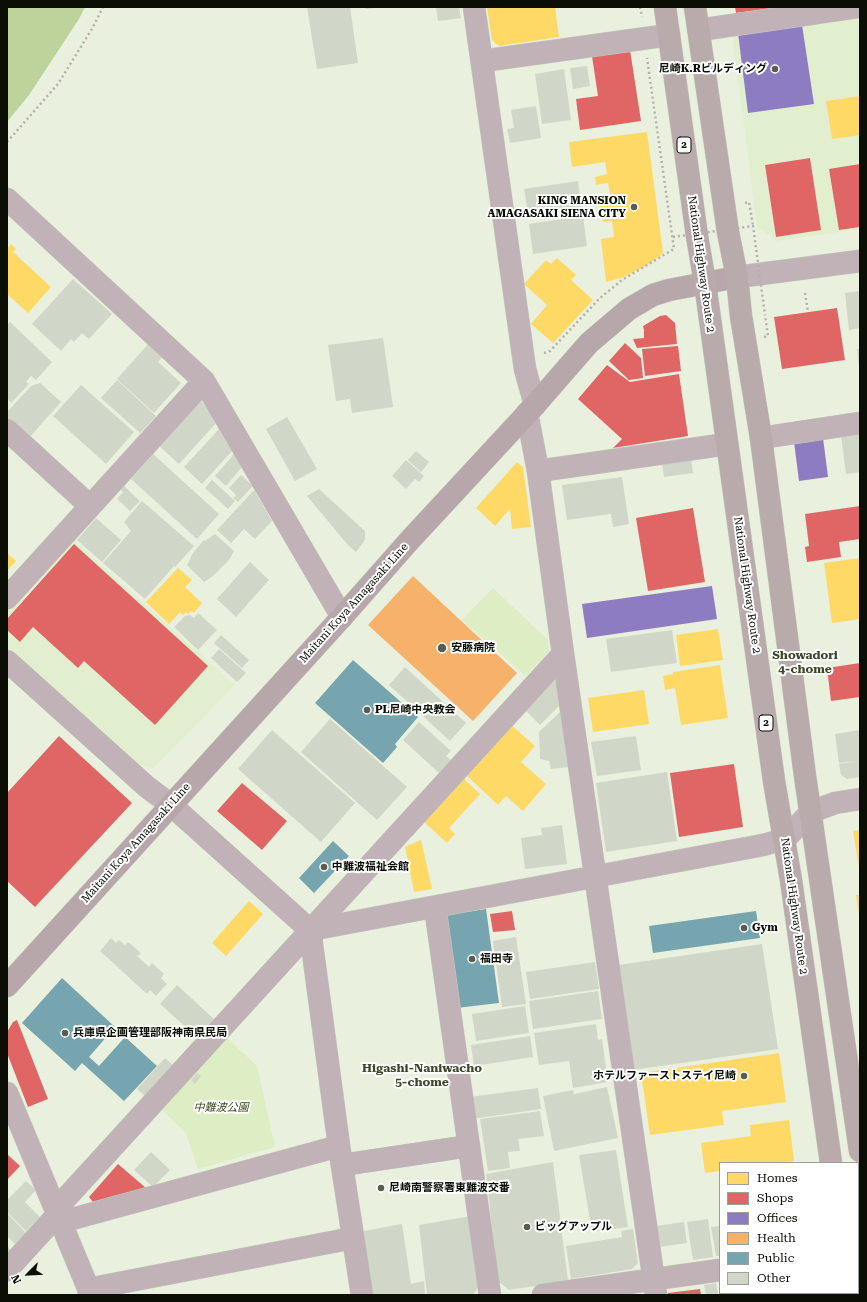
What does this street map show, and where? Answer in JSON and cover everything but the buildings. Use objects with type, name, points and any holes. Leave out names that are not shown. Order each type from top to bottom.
[{"type":"highway","name":"National Highway Route 2","points":[[665,7],[774,781],[785,839],[831,1162]]},
{"type":"highway","points":[[695,7],[728,232],[737,277],[761,438],[805,776],[860,1151]]},
{"type":"main road","name":"Maitani Koya Amagasaki Line","points":[[7,986],[342,617],[409,541],[531,409],[589,343],[628,309],[653,295],[669,290],[737,277]]},
{"type":"street","points":[[474,7],[531,409],[563,654],[655,1287]]},
{"type":"street","points":[[699,30],[858,7]]},
{"type":"street","points":[[482,61],[669,35]]},
{"type":"street","points":[[7,198],[204,381],[342,617]]},
{"type":"street","points":[[737,277],[860,261]]},
{"type":"street","points":[[7,598],[204,381]]},
{"type":"street","points":[[761,438],[860,423]]},
{"type":"street","points":[[7,430],[90,506]]},
{"type":"street","points":[[538,471],[727,444]]},
{"type":"street","points":[[7,1270],[58,1215],[310,930],[563,654]]},
{"type":"street","points":[[7,661],[147,787],[171,805],[310,930],[340,1156],[362,1295]]},
{"type":"street","points":[[310,930],[435,906],[596,878],[763,845],[785,839],[811,812],[836,803],[860,799]]},
{"type":"street","points":[[435,906],[490,1295]]},
{"type":"street","points":[[7,1093],[89,1292],[353,1238]]},
{"type":"street","points":[[58,1215],[340,1156],[469,1146]]},
{"type":"street","points":[[543,1295],[655,1287],[719,1270]]},
{"type":"path","points":[[7,142],[58,84],[94,27],[103,7]]},
{"type":"path","points":[[538,354],[550,351],[599,299],[622,280],[674,249],[640,7]]},
{"type":"path","points":[[673,237],[752,226],[765,314]]},
{"type":"path","points":[[805,293],[808,312]]},
{"type":"shaded area","points":[[7,7],[85,7],[79,19],[29,95],[7,122]]},
{"type":"shaded area","points":[[860,15],[860,229],[776,241],[757,226],[732,34]]},
{"type":"shaded area","points":[[73,540],[235,685],[152,769],[133,762],[7,646],[7,612]]},
{"type":"green space","points":[[493,588],[548,640],[549,651],[526,676],[462,620]]},
{"type":"green space","name":"中難波公園","points":[[226,1037],[257,1066],[275,1147],[198,1169],[186,1133],[161,1109]]},
{"type":"place","name":"尼崎K.Rビルディング","points":[[775,69]]},
{"type":"place","name":"KING MANSION AMAGASAKI SIENA CITY","points":[[634,207]]},
{"type":"place","name":"安藤病院","points":[[442,648]]},
{"type":"place","name":"PL尼崎中央教会","points":[[367,710]]},
{"type":"place","name":"中難波福祉会館","points":[[324,867]]},
{"type":"place","name":"Gym","points":[[744,928]]},
{"type":"place","name":"福田寺","points":[[472,959]]},
{"type":"place","name":"兵庫県企画管理部阪神南県民局","points":[[65,1033]]},
{"type":"place","name":"ホテルファーストステイ尼崎","points":[[744,1076]]},
{"type":"place","name":"尼崎南警察署東難波交番","points":[[381,1188]]},
{"type":"place","name":"ビッグアップル","points":[[527,1227]]},
{"type":"district","name":"Showadori 4-chome","points":[[805,662]]},
{"type":"district","name":"Higashi-Naniwacho 5-chome","points":[[422,1075]]}]
